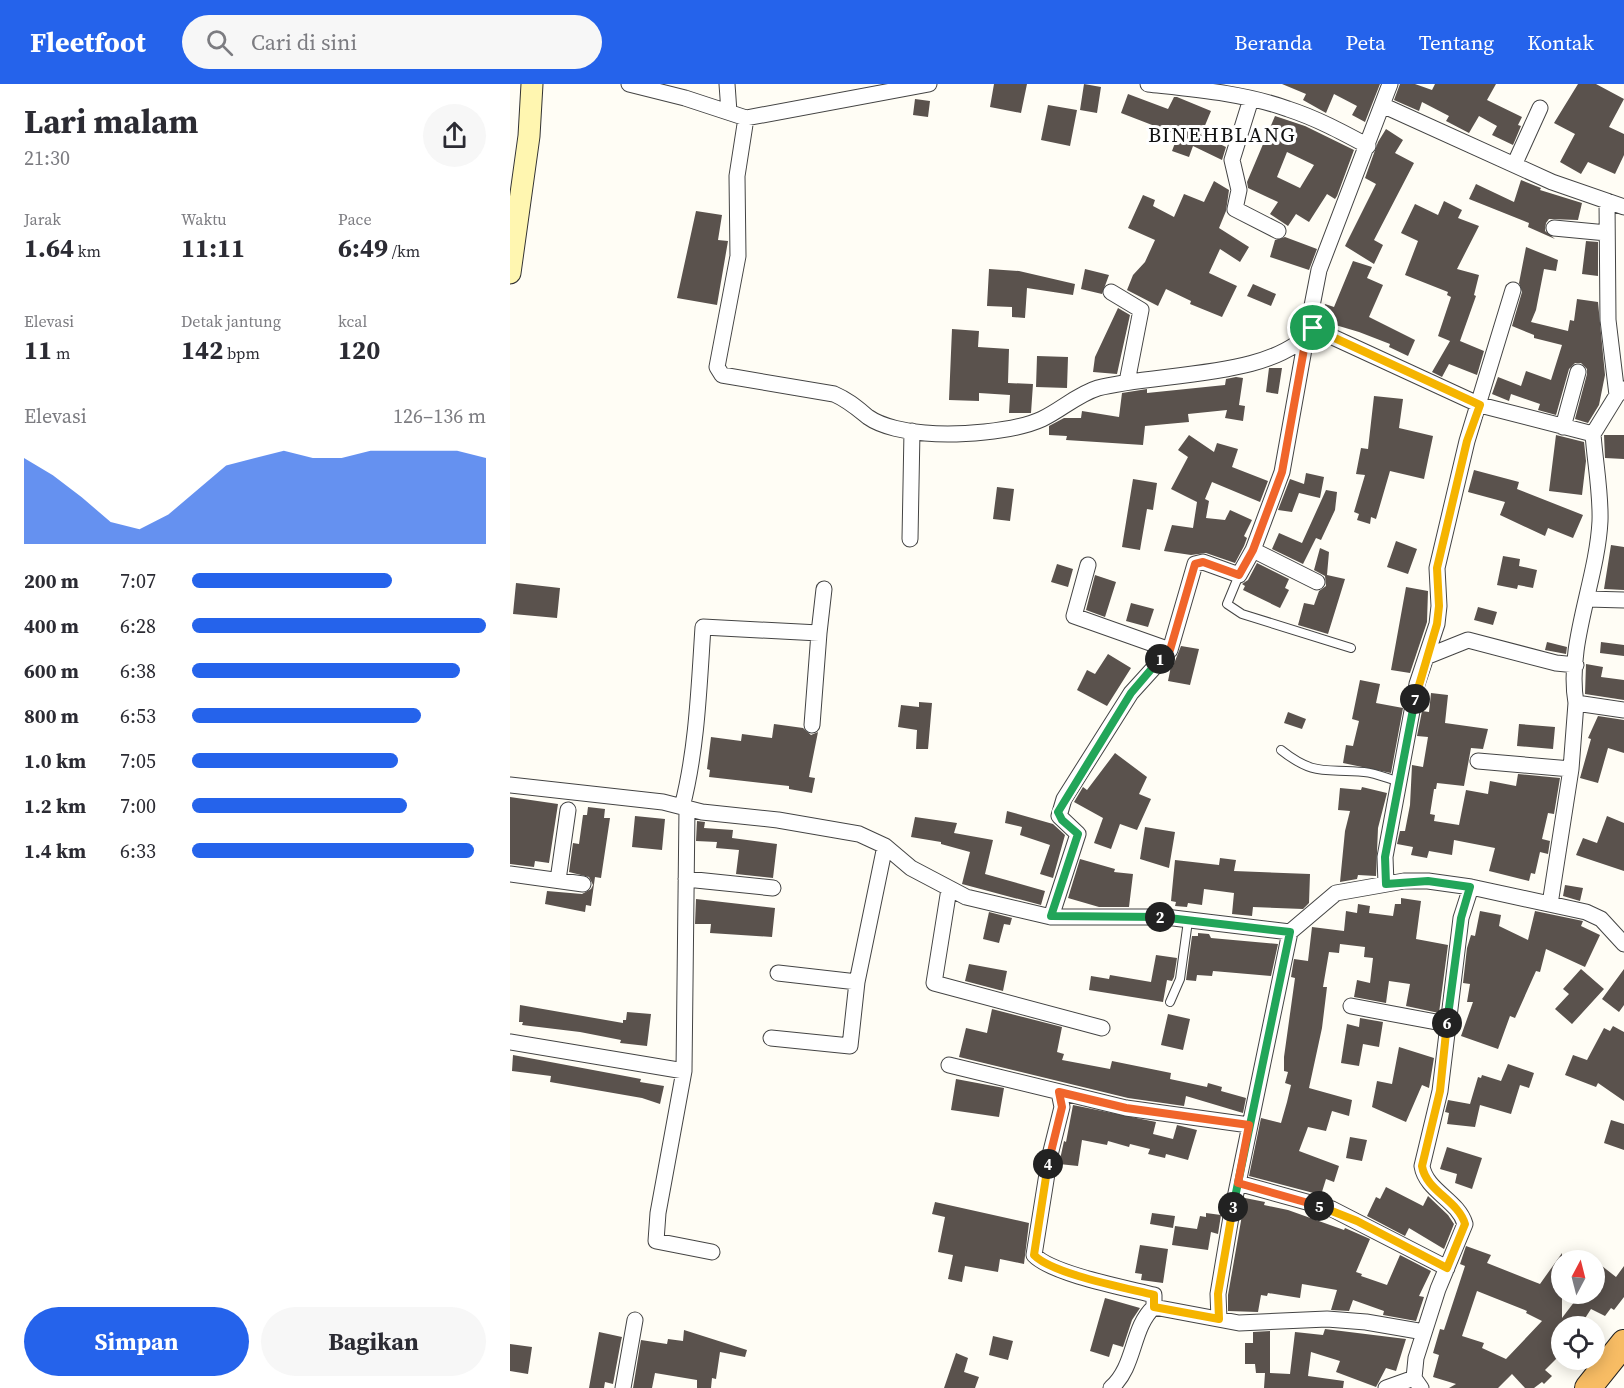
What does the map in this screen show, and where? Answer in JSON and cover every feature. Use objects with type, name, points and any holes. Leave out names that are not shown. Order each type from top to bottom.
[{"type":"highway","points":[[1588,1388],[1624,1344]]},
{"type":"highway","points":[[1610,1388],[1624,1370]]},
{"type":"main road","points":[[510,273],[529,136],[532,84]]},
{"type":"street","points":[[629,84],[746,118],[929,84]]},
{"type":"street","points":[[727,84],[729,112]]},
{"type":"street","points":[[1148,84],[1251,99],[1312,117],[1368,146]]},
{"type":"street","points":[[1051,916],[1078,834],[1062,820],[1058,812],[1131,693],[1170,650],[1195,564],[1203,562],[1239,575],[1253,550],[1282,472],[1310,333],[1311,311],[1319,270],[1390,84]]},
{"type":"street","points":[[1251,99],[1232,160],[1239,190],[1235,209],[1278,231]]},
{"type":"street","points":[[1382,105],[1515,163],[1552,182],[1624,207]]},
{"type":"street","points":[[1515,163],[1540,108]]},
{"type":"street","points":[[746,118],[737,176],[738,256],[717,371],[722,375],[834,394],[846,399],[870,418],[912,431],[957,433],[1021,425],[1054,413],[1095,389],[1127,382],[1249,365],[1271,358],[1310,333]]},
{"type":"street","points":[[1550,904],[1571,770],[1576,703],[1572,679],[1576,665],[1577,640],[1587,599],[1600,523],[1593,434],[1620,392],[1608,320],[1607,201]]},
{"type":"street","points":[[1554,228],[1607,233]]},
{"type":"street","points":[[1386,884],[1385,857],[1417,684],[1428,656],[1439,606],[1437,568],[1467,441],[1480,405],[1513,290]]},
{"type":"street","points":[[1111,292],[1141,310],[1127,382]]},
{"type":"street","points":[[1310,333],[1480,405],[1593,434]]},
{"type":"street","points":[[1563,427],[1578,372]]},
{"type":"street","points":[[910,539],[912,431]]},
{"type":"street","points":[[1253,550],[1317,582]]},
{"type":"street","points":[[1088,566],[1074,616],[1170,650]]},
{"type":"street","points":[[812,725],[824,589]]},
{"type":"street","points":[[1587,599],[1624,600]]},
{"type":"street","points":[[712,1252],[656,1241],[658,1213],[684,1071],[686,879],[684,808],[699,694],[703,627],[819,633]]},
{"type":"street","points":[[1428,656],[1468,640],[1556,663],[1576,665]]},
{"type":"street","points":[[1576,703],[1624,710]]},
{"type":"street","points":[[1478,761],[1571,770]]},
{"type":"street","points":[[510,785],[663,801],[684,808],[845,831],[869,837],[885,846],[911,868],[950,889],[975,899],[1051,916],[1165,917],[1290,932]]},
{"type":"street","points":[[558,880],[568,810]]},
{"type":"street","points":[[771,1038],[850,1046],[857,982],[885,846]]},
{"type":"street","points":[[510,874],[583,884]]},
{"type":"street","points":[[686,879],[773,888]]},
{"type":"street","points":[[1219,1319],[1218,1294],[1238,1183],[1290,932],[1327,898],[1336,893],[1386,884],[1428,881],[1470,887],[1593,915],[1601,919],[1624,944]]},
{"type":"street","points":[[1386,1388],[1418,1383],[1424,1332],[1465,1224],[1459,1214],[1424,1177],[1422,1166],[1440,1091],[1461,918],[1470,887]]},
{"type":"street","points":[[950,889],[934,983],[1102,1028]]},
{"type":"street","points":[[778,973],[857,982]]},
{"type":"street","points":[[1351,1006],[1447,1024]]},
{"type":"street","points":[[510,1041],[684,1071]]},
{"type":"street","points":[[949,1065],[1126,1108],[1249,1125]]},
{"type":"street","points":[[1059,1092],[1062,1107],[1050,1155],[1034,1255],[1040,1262],[1154,1295],[1154,1307],[1144,1321],[1122,1378],[1111,1388]]},
{"type":"street","points":[[1238,1183],[1332,1209],[1447,1268]]},
{"type":"street","points":[[1154,1307],[1254,1323],[1327,1319],[1366,1322],[1424,1332]]},
{"type":"street","points":[[623,1388],[635,1320]]},
{"type":"lane","points":[[1239,575],[1227,604],[1230,608],[1242,614],[1351,648]]},
{"type":"lane","points":[[1281,750],[1298,763],[1314,770],[1366,772],[1400,782]]},
{"type":"lane","points":[[1170,1002],[1180,979],[1188,921]]},
{"type":"building","points":[[994,84],[1027,84],[1021,113],[990,107]]},
{"type":"building","points":[[1084,84],[1101,87],[1097,113],[1080,110]]},
{"type":"building","points":[[1282,84],[1380,84],[1365,122],[1352,115],[1357,106],[1334,94],[1326,113],[1303,100],[1306,94]]},
{"type":"building","points":[[1400,84],[1415,84],[1432,90],[1435,84],[1496,84],[1487,100],[1522,117],[1518,125],[1521,126],[1513,145],[1492,135],[1497,126],[1479,116],[1469,133],[1446,121],[1449,116],[1422,102],[1419,111],[1394,100]]},
{"type":"building","points":[[1578,84],[1596,84],[1624,99],[1609,127],[1624,134],[1624,155],[1615,174],[1588,162],[1581,174],[1560,162],[1575,134],[1554,123]]},
{"type":"building","points":[[1128,94],[1168,109],[1174,97],[1177,97],[1211,111],[1201,135],[1226,147],[1222,160],[1193,146],[1189,157],[1172,151],[1178,135],[1121,113]]},
{"type":"building","points":[[915,99],[930,101],[928,117],[913,115]]},
{"type":"building","points":[[1048,105],[1077,110],[1070,146],[1041,140]]},
{"type":"building","points":[[1275,116],[1305,126],[1354,150],[1337,196],[1335,199],[1327,194],[1309,222],[1296,214],[1288,226],[1270,214],[1278,202],[1248,188],[1247,182]],"holes":[[[1287,152],[1314,165],[1300,188],[1277,177]]]},
{"type":"building","points":[[1386,129],[1403,140],[1395,153],[1414,163],[1374,240],[1383,245],[1374,264],[1345,246],[1376,184],[1365,178],[1378,142]]},
{"type":"building","points":[[1521,180],[1541,188],[1540,190],[1582,203],[1578,220],[1549,219],[1545,231],[1555,239],[1528,227],[1529,223],[1469,199],[1476,184],[1514,202]]},
{"type":"building","points":[[1214,181],[1229,190],[1226,211],[1219,228],[1249,247],[1240,262],[1220,249],[1209,273],[1237,286],[1222,317],[1190,304],[1191,301],[1166,289],[1158,306],[1127,290],[1133,275],[1145,262],[1155,240],[1128,228],[1143,195],[1155,200],[1153,206],[1174,217],[1184,194],[1204,202]]},
{"type":"building","points":[[1444,201],[1462,210],[1458,218],[1479,226],[1457,269],[1479,275],[1474,295],[1476,296],[1460,341],[1484,351],[1477,375],[1449,364],[1442,377],[1432,372],[1450,341],[1438,336],[1451,297],[1447,295],[1448,292],[1405,275],[1418,241],[1401,233],[1415,204],[1438,215]]},
{"type":"building","points":[[696,211],[722,215],[718,240],[728,241],[717,305],[677,298]]},
{"type":"building","points":[[1285,237],[1317,249],[1309,270],[1270,257],[1275,240]]},
{"type":"building","points":[[1586,241],[1598,242],[1598,276],[1582,274]]},
{"type":"building","points":[[1526,247],[1558,260],[1556,271],[1544,269],[1536,310],[1531,322],[1568,331],[1570,320],[1574,321],[1577,299],[1598,302],[1605,375],[1599,405],[1588,423],[1575,419],[1587,374],[1587,369],[1581,363],[1575,363],[1569,369],[1556,415],[1538,410],[1540,404],[1511,394],[1509,401],[1492,394],[1498,377],[1521,386],[1526,371],[1551,380],[1562,345],[1534,338],[1534,335],[1512,326],[1522,292],[1519,283]]},
{"type":"building","points":[[1353,261],[1372,267],[1367,278],[1383,285],[1369,317],[1415,340],[1408,356],[1389,347],[1390,344],[1322,321],[1325,304],[1334,307]]},
{"type":"building","points":[[989,269],[1019,271],[1075,284],[1073,295],[1027,288],[1025,318],[1012,317],[1012,307],[987,306]]},
{"type":"building","points":[[1085,269],[1109,275],[1102,294],[1081,289]]},
{"type":"building","points":[[1253,284],[1276,294],[1271,306],[1247,296]]},
{"type":"building","points":[[1118,308],[1130,315],[1117,374],[1093,372],[1095,357]]},
{"type":"building","points":[[952,329],[979,331],[978,347],[1009,349],[1008,383],[1033,384],[1031,413],[1009,413],[1010,395],[979,393],[979,401],[949,400]]},
{"type":"building","points":[[1037,356],[1068,357],[1067,388],[1036,387]]},
{"type":"building","points":[[1269,368],[1282,368],[1278,394],[1266,392]]},
{"type":"building","points":[[1243,378],[1239,405],[1245,406],[1243,421],[1225,418],[1227,410],[1188,414],[1189,422],[1145,426],[1143,445],[1066,440],[1067,436],[1049,435],[1049,426],[1064,418],[1081,418],[1082,411],[1119,417],[1122,393],[1147,389],[1147,393],[1225,385],[1226,379]]},
{"type":"building","points":[[1374,396],[1403,399],[1399,428],[1433,436],[1424,479],[1390,471],[1376,519],[1371,517],[1370,524],[1357,520],[1359,514],[1354,512],[1365,475],[1356,474],[1361,448],[1368,449]]},
{"type":"building","points":[[1189,435],[1214,452],[1217,443],[1238,449],[1232,467],[1268,481],[1260,502],[1212,482],[1205,499],[1209,501],[1206,518],[1225,520],[1230,510],[1252,520],[1244,536],[1247,538],[1244,546],[1235,563],[1206,553],[1191,555],[1164,551],[1172,525],[1193,528],[1197,502],[1171,489],[1188,457],[1178,450]]},
{"type":"building","points":[[1556,435],[1584,442],[1586,461],[1582,495],[1549,491]]},
{"type":"building","points":[[1604,435],[1624,435],[1624,459],[1605,458]]},
{"type":"building","points":[[1474,470],[1519,482],[1517,489],[1583,515],[1573,538],[1548,528],[1545,536],[1500,515],[1505,502],[1468,492]]},
{"type":"building","points":[[1306,473],[1324,477],[1320,498],[1299,493],[1292,512],[1278,510],[1290,479],[1304,484]]},
{"type":"building","points":[[1133,479],[1157,483],[1153,510],[1147,509],[1140,550],[1122,547]]},
{"type":"building","points":[[997,487],[1014,489],[1010,521],[993,519]]},
{"type":"building","points":[[1326,490],[1337,492],[1335,510],[1321,540],[1316,538],[1303,564],[1272,549],[1279,533],[1302,543]]},
{"type":"building","points":[[1396,541],[1417,549],[1408,574],[1387,567]]},
{"type":"building","points":[[1611,545],[1624,547],[1624,590],[1604,589]]},
{"type":"building","points":[[1320,548],[1329,552],[1327,575],[1345,579],[1328,634],[1298,625],[1304,603],[1314,605],[1319,591],[1326,586],[1325,576],[1314,570]]},
{"type":"building","points":[[1503,556],[1520,559],[1519,566],[1537,570],[1533,588],[1518,585],[1517,589],[1497,585]]},
{"type":"building","points":[[1257,563],[1289,579],[1285,588],[1289,590],[1280,608],[1243,590],[1245,586],[1242,584],[1248,580]]},
{"type":"building","points":[[1057,564],[1073,569],[1068,587],[1051,582]]},
{"type":"building","points":[[1095,575],[1116,582],[1105,617],[1086,610]]},
{"type":"building","points":[[516,583],[560,588],[557,618],[513,614]]},
{"type":"building","points":[[1406,587],[1428,591],[1427,622],[1410,673],[1391,670]]},
{"type":"building","points":[[1131,603],[1154,609],[1148,627],[1126,621]]},
{"type":"building","points":[[1478,607],[1497,612],[1493,625],[1474,620]]},
{"type":"building","points":[[1547,642],[1567,647],[1566,654],[1545,650]]},
{"type":"building","points":[[1601,642],[1624,645],[1624,656],[1600,653]]},
{"type":"building","points":[[1181,646],[1199,649],[1190,685],[1168,681],[1171,666]]},
{"type":"building","points":[[1108,654],[1131,668],[1107,706],[1077,690],[1087,670],[1095,674]]},
{"type":"building","points":[[1586,664],[1603,667],[1601,677],[1624,680],[1624,700],[1585,694]]},
{"type":"building","points":[[1360,680],[1380,684],[1376,703],[1403,708],[1391,773],[1343,763],[1346,745],[1353,746],[1359,721],[1352,719]]},
{"type":"building","points":[[1431,693],[1448,695],[1445,723],[1488,729],[1483,749],[1471,748],[1464,786],[1437,783],[1430,814],[1435,815],[1434,821],[1459,825],[1466,790],[1488,794],[1490,781],[1516,786],[1518,774],[1560,778],[1554,814],[1548,813],[1542,839],[1550,841],[1548,854],[1540,852],[1535,874],[1531,873],[1529,881],[1489,871],[1495,848],[1454,840],[1452,855],[1429,851],[1427,858],[1411,855],[1413,847],[1397,844],[1400,831],[1405,831],[1410,805],[1412,765],[1423,767],[1428,737],[1417,736],[1422,711],[1429,712]]},
{"type":"building","points":[[919,702],[932,703],[928,749],[916,749],[917,730],[898,727],[901,705],[919,707]]},
{"type":"building","points":[[1288,712],[1306,719],[1302,729],[1284,723]]},
{"type":"building","points":[[1598,716],[1624,720],[1624,753],[1608,748],[1598,783],[1580,778],[1591,739],[1588,738]]},
{"type":"building","points":[[774,724],[803,728],[811,735],[818,732],[809,777],[815,778],[812,793],[789,789],[789,786],[709,777],[710,770],[707,769],[711,737],[741,741],[742,734],[772,738]]},
{"type":"building","points":[[1519,724],[1555,727],[1553,749],[1517,746]]},
{"type":"building","points":[[1115,753],[1147,777],[1139,794],[1151,799],[1137,830],[1120,824],[1111,849],[1094,843],[1103,818],[1074,802],[1083,787],[1087,790]]},
{"type":"building","points":[[1362,787],[1387,793],[1378,828],[1376,876],[1358,875],[1357,879],[1340,882],[1345,831],[1350,811],[1338,810],[1340,788],[1361,790]]},
{"type":"building","points":[[510,797],[558,804],[549,863],[535,861],[534,867],[510,864]]},
{"type":"building","points":[[588,807],[605,809],[604,818],[610,818],[601,878],[595,877],[591,906],[586,905],[585,912],[545,904],[547,891],[582,894],[591,889],[593,885],[589,877],[569,872],[573,843],[579,844],[583,815],[587,815]]},
{"type":"building","points":[[1007,811],[1053,824],[1065,835],[1053,878],[1040,874],[1050,845],[1020,835],[1022,827],[1005,823]]},
{"type":"building","points":[[635,816],[665,819],[662,850],[632,847]]},
{"type":"building","points":[[1607,816],[1624,823],[1624,871],[1576,855],[1583,838],[1597,843]]},
{"type":"building","points":[[915,817],[957,823],[954,833],[993,840],[985,874],[1045,891],[1041,905],[962,884],[970,852],[941,844],[941,842],[911,837]]},
{"type":"building","points":[[697,821],[705,822],[704,828],[733,830],[732,838],[777,844],[773,878],[736,874],[739,850],[716,848],[717,842],[696,841]]},
{"type":"building","points":[[1145,827],[1175,832],[1169,868],[1140,859]]},
{"type":"building","points":[[1220,858],[1236,860],[1234,871],[1310,874],[1309,903],[1303,909],[1253,907],[1252,916],[1232,914],[1234,893],[1204,889],[1202,905],[1188,903],[1187,907],[1175,906],[1176,902],[1171,901],[1175,860],[1219,865]]},
{"type":"building","points":[[1080,859],[1115,869],[1114,872],[1133,874],[1129,907],[1099,907],[1068,898]]},
{"type":"building","points":[[1565,885],[1583,888],[1580,901],[1563,896]]},
{"type":"building","points":[[1401,898],[1421,901],[1416,939],[1448,945],[1439,1013],[1406,1006],[1410,984],[1389,981],[1386,1003],[1354,997],[1357,980],[1370,983],[1373,958],[1364,957],[1365,947],[1340,944],[1339,953],[1329,952],[1323,987],[1327,987],[1322,1028],[1309,1088],[1352,1100],[1349,1116],[1332,1111],[1326,1131],[1308,1127],[1299,1151],[1339,1166],[1334,1182],[1326,1179],[1321,1195],[1249,1176],[1261,1118],[1281,1123],[1291,1085],[1285,1083],[1288,1072],[1284,1071],[1284,1057],[1295,978],[1291,977],[1294,959],[1308,961],[1312,927],[1344,931],[1346,911],[1357,913],[1358,904],[1370,906],[1369,913],[1393,916],[1395,904],[1401,904]]},
{"type":"building","points":[[696,899],[775,908],[772,937],[710,933],[711,924],[695,924]]},
{"type":"building","points":[[1480,911],[1501,915],[1499,926],[1528,940],[1535,911],[1583,921],[1581,926],[1600,935],[1585,967],[1546,949],[1540,972],[1536,971],[1515,1018],[1510,1016],[1498,1049],[1461,1036],[1473,1002],[1467,1002],[1470,984],[1463,983],[1467,948],[1471,935],[1475,936]]},
{"type":"building","points":[[989,912],[1012,918],[1010,925],[1004,924],[999,943],[983,939]]},
{"type":"building","points":[[1198,933],[1209,934],[1211,938],[1278,944],[1271,976],[1213,971],[1212,976],[1197,975],[1196,981],[1186,980],[1192,936],[1198,936]]},
{"type":"building","points":[[1156,955],[1177,958],[1174,977],[1172,981],[1167,980],[1163,1002],[1089,990],[1091,976],[1109,979],[1110,975],[1151,982]]},
{"type":"building","points":[[969,964],[1007,971],[1003,991],[965,981]]},
{"type":"building","points":[[1581,969],[1604,989],[1572,1024],[1555,1009],[1569,994],[1563,989]]},
{"type":"building","points":[[1624,969],[1624,1005],[1619,1012],[1602,999]]},
{"type":"building","points":[[520,1005],[623,1023],[627,1012],[651,1014],[647,1046],[620,1043],[621,1040],[580,1032],[522,1025],[523,1022],[519,1022]]},
{"type":"building","points":[[992,1009],[1062,1027],[1057,1052],[1064,1054],[1062,1060],[1110,1069],[1112,1061],[1171,1073],[1170,1079],[1207,1087],[1208,1083],[1222,1087],[1221,1091],[1246,1098],[1243,1113],[1186,1096],[1184,1106],[1128,1098],[959,1057],[966,1028],[987,1033]]},
{"type":"building","points":[[1168,1014],[1190,1019],[1183,1050],[1161,1045]]},
{"type":"building","points":[[1360,1018],[1383,1022],[1379,1047],[1363,1044],[1359,1066],[1341,1063],[1347,1024],[1359,1027]]},
{"type":"building","points":[[1613,1026],[1624,1032],[1624,1101],[1598,1083],[1596,1087],[1565,1075],[1573,1055],[1587,1060],[1604,1028],[1610,1031]]},
{"type":"building","points":[[1399,1047],[1434,1058],[1429,1088],[1422,1085],[1406,1122],[1372,1107],[1377,1081],[1392,1084]]},
{"type":"building","points":[[513,1055],[641,1079],[640,1082],[664,1086],[660,1104],[642,1098],[550,1082],[551,1076],[512,1071]]},
{"type":"building","points":[[1508,1064],[1534,1073],[1529,1088],[1520,1085],[1511,1114],[1480,1105],[1475,1127],[1447,1124],[1449,1113],[1445,1112],[1448,1100],[1470,1104],[1478,1077],[1481,1078],[1482,1075],[1501,1081]]},
{"type":"building","points":[[956,1079],[1004,1088],[999,1117],[951,1110]]},
{"type":"building","points":[[1073,1105],[1156,1122],[1153,1134],[1173,1139],[1177,1125],[1197,1130],[1188,1160],[1166,1154],[1165,1158],[1148,1154],[1150,1149],[1130,1144],[1129,1147],[1108,1141],[1107,1145],[1082,1140],[1078,1166],[1059,1164]]},
{"type":"building","points":[[1611,1120],[1624,1124],[1624,1150],[1604,1143]]},
{"type":"building","points":[[1350,1137],[1367,1140],[1362,1161],[1346,1158]]},
{"type":"building","points":[[1447,1147],[1482,1158],[1472,1189],[1455,1183],[1457,1174],[1440,1169]]},
{"type":"building","points":[[1386,1187],[1423,1206],[1428,1196],[1448,1215],[1454,1224],[1444,1249],[1409,1228],[1405,1236],[1367,1216],[1376,1197],[1380,1199]]},
{"type":"building","points":[[1245,1198],[1265,1202],[1264,1205],[1288,1210],[1344,1230],[1345,1228],[1370,1239],[1356,1272],[1362,1274],[1361,1276],[1387,1285],[1400,1255],[1431,1271],[1419,1296],[1424,1297],[1416,1321],[1383,1315],[1384,1311],[1353,1300],[1349,1311],[1331,1310],[1337,1290],[1302,1284],[1300,1298],[1268,1293],[1267,1296],[1261,1295],[1258,1312],[1228,1311],[1228,1295]]},
{"type":"building","points":[[935,1202],[1029,1223],[1024,1264],[1000,1259],[998,1272],[965,1266],[962,1282],[948,1279],[953,1255],[938,1252],[945,1217],[932,1214]]},
{"type":"building","points":[[1152,1213],[1175,1216],[1173,1228],[1150,1224]]},
{"type":"building","points":[[1206,1213],[1221,1215],[1218,1234],[1211,1232],[1208,1250],[1172,1245],[1175,1226],[1197,1229],[1200,1216],[1206,1217]]},
{"type":"building","points":[[1140,1245],[1168,1249],[1163,1283],[1141,1280],[1142,1274],[1135,1273]]},
{"type":"building","points":[[1466,1246],[1491,1255],[1487,1263],[1540,1284],[1551,1268],[1551,1304],[1562,1304],[1562,1316],[1551,1316],[1551,1364],[1545,1370],[1552,1376],[1544,1384],[1542,1382],[1534,1388],[1525,1388],[1512,1374],[1498,1388],[1449,1388],[1456,1384],[1433,1377],[1439,1355],[1433,1353],[1440,1329],[1444,1330],[1465,1266],[1460,1264]],"holes":[[[1477,1291],[1527,1311],[1526,1313],[1542,1321],[1506,1359],[1482,1348],[1484,1343],[1462,1336]]]},
{"type":"building","points":[[1624,1266],[1624,1297],[1614,1310],[1611,1308],[1605,1316],[1591,1309],[1586,1316],[1564,1316],[1573,1304],[1605,1304],[1605,1268],[1616,1277]]},
{"type":"building","points":[[1105,1298],[1140,1308],[1132,1320],[1123,1347],[1113,1344],[1109,1357],[1090,1351]]},
{"type":"building","points":[[1325,1329],[1406,1339],[1396,1371],[1386,1368],[1376,1387],[1336,1372],[1340,1361],[1311,1352],[1308,1376],[1344,1381],[1343,1388],[1264,1388],[1265,1373],[1256,1373],[1255,1364],[1245,1364],[1245,1343],[1253,1343],[1253,1332],[1270,1331],[1270,1373],[1290,1374],[1295,1332],[1323,1335]]},
{"type":"building","points":[[684,1330],[747,1350],[745,1357],[720,1352],[716,1379],[712,1378],[711,1388],[697,1388],[697,1380],[655,1373],[652,1388],[633,1388],[641,1340],[667,1344],[668,1339],[683,1341]]},
{"type":"building","points":[[599,1332],[622,1337],[613,1384],[605,1382],[604,1388],[589,1388]]},
{"type":"building","points":[[993,1336],[1013,1341],[1008,1360],[989,1355]]},
{"type":"building","points":[[510,1344],[532,1347],[528,1374],[510,1371]]},
{"type":"building","points":[[956,1353],[968,1358],[964,1372],[979,1377],[975,1388],[944,1388]]},
{"type":"district","name":"BINEHBLANG","points":[[1222,134]]},
{"type":"route","points":[[1313,328],[1306,338],[1282,472],[1253,550],[1239,575],[1201,561],[1195,564],[1170,650],[1131,693],[1058,812],[1062,820],[1078,834],[1051,916],[1165,917],[1290,932],[1249,1125],[1231,1217],[1218,1294],[1219,1319],[1154,1307],[1154,1295],[1040,1262],[1034,1255],[1033,1248],[1050,1155],[1062,1107],[1059,1092],[1126,1108],[1249,1125],[1238,1183],[1332,1209],[1447,1268],[1465,1224],[1464,1219],[1424,1177],[1422,1166],[1440,1091],[1461,918],[1470,887],[1428,881],[1386,884],[1385,857],[1417,684],[1424,671],[1437,624],[1439,606],[1437,568],[1467,441],[1480,405],[1313,328]]}]
